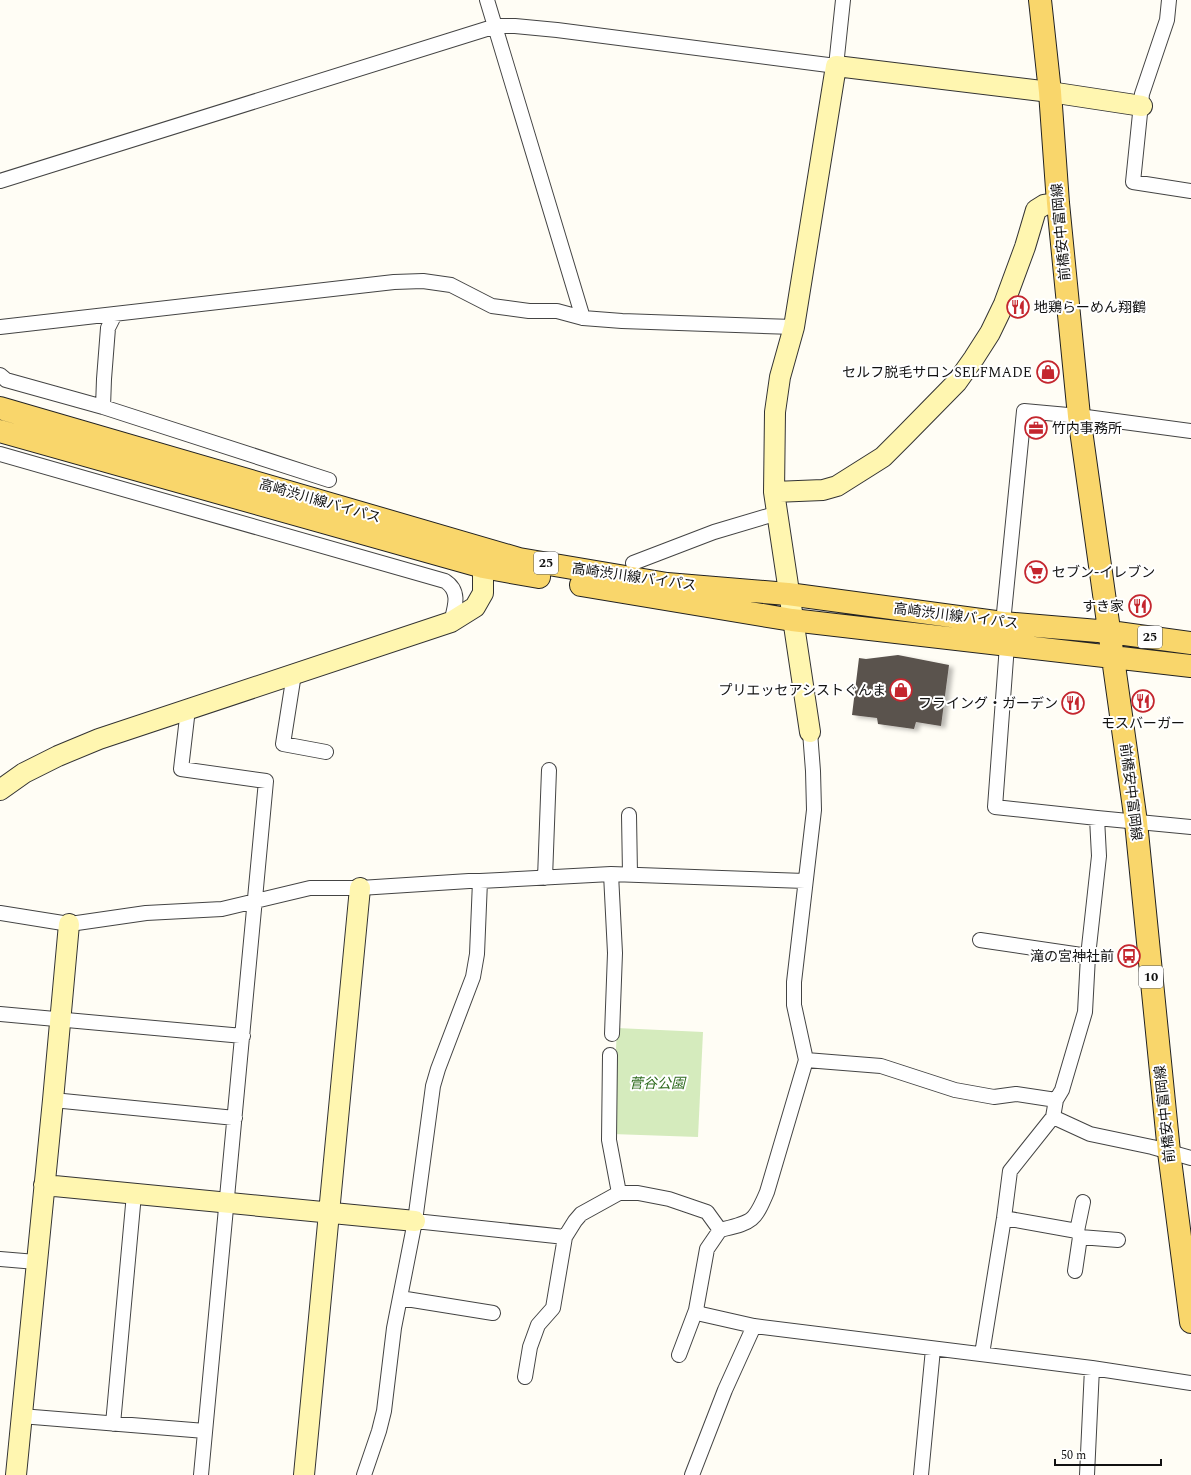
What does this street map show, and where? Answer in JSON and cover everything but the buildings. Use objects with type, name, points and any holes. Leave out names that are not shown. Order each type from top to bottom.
[{"type":"main road","name":"前橋安中富岡線","points":[[1040,0],[1050,92],[1058,203],[1079,416],[1136,822],[1169,1152],[1191,1322]]},
{"type":"main road","name":"高崎渋川線バイパス","points":[[0,408],[519,559],[668,584],[788,594],[1003,623],[1110,632],[1191,643]]},
{"type":"main road","name":"高崎渋川線バイパス","points":[[0,431],[483,568],[665,600],[792,620],[1191,666]]},
{"type":"street","points":[[488,0],[583,318]]},
{"type":"street","points":[[679,1355],[696,1310],[707,1249],[720,1230],[749,1222],[762,1206],[806,1060],[794,1005],[794,982],[814,810],[814,772],[810,732],[788,594],[774,492],[775,412],[780,378],[794,327],[836,66],[843,0]]},
{"type":"street","points":[[1169,0],[1168,20],[1142,94],[1142,106],[1133,182],[1191,191]]},
{"type":"street","points":[[0,181],[496,26],[515,26],[557,30],[1050,92],[1142,106]]},
{"type":"street","points":[[774,492],[823,490],[837,486],[883,457],[904,436],[957,382],[974,358],[990,333],[1004,304],[1025,247],[1036,210],[1044,205],[1058,203]]},
{"type":"street","points":[[0,327],[394,282],[423,281],[451,285],[492,306],[529,311],[557,311],[583,318],[630,322],[794,327]]},
{"type":"street","points":[[104,407],[104,379],[108,328],[115,314]]},
{"type":"street","points":[[0,375],[6,380],[104,407],[329,480]]},
{"type":"street","points":[[1003,623],[1024,411],[1079,416],[1191,431]]},
{"type":"street","points":[[0,454],[445,581],[453,588],[456,603],[451,622]]},
{"type":"street","points":[[633,563],[714,532],[778,513]]},
{"type":"street","points":[[0,790],[24,773],[58,756],[99,739],[451,622],[475,607],[482,593],[483,568]]},
{"type":"street","points":[[1007,645],[995,807],[1191,827]]},
{"type":"street","points":[[294,674],[283,744],[326,752]]},
{"type":"street","points":[[188,709],[181,769],[266,781],[256,901],[201,1475]]},
{"type":"street","points":[[545,878],[549,770]]},
{"type":"street","points":[[629,815],[630,874]]},
{"type":"street","points":[[982,1354],[1010,1172],[1052,1117],[1056,1100],[1062,1090],[1085,1012],[1088,956],[1099,856],[1097,818]]},
{"type":"street","points":[[0,913],[69,924],[146,913],[222,909],[310,888],[360,888],[611,874],[805,881]]},
{"type":"street","points":[[611,874],[615,953],[612,1034]]},
{"type":"street","points":[[364,1475],[384,1411],[394,1328],[415,1221],[433,1086],[473,977],[477,954],[480,881]]},
{"type":"street","points":[[304,1475],[360,888]]},
{"type":"street","points":[[16,1475],[69,924]]},
{"type":"street","points":[[980,940],[1088,956]]},
{"type":"street","points":[[0,1014],[243,1036]]},
{"type":"street","points":[[610,1055],[610,1140],[620,1193]]},
{"type":"street","points":[[806,1060],[881,1066],[955,1090],[994,1097],[1016,1094],[1056,1100]]},
{"type":"street","points":[[53,1100],[235,1118]]},
{"type":"street","points":[[1052,1117],[1090,1134],[1191,1158]]},
{"type":"street","points":[[44,1185],[565,1237]]},
{"type":"street","points":[[525,1377],[530,1347],[538,1325],[552,1308],[565,1237],[581,1214],[620,1193],[638,1193],[669,1199],[707,1212],[720,1230]]},
{"type":"street","points":[[113,1424],[134,1194]]},
{"type":"street","points":[[1075,1271],[1083,1202]]},
{"type":"street","points":[[1004,1218],[1079,1234],[1118,1240]]},
{"type":"street","points":[[0,1259],[36,1262]]},
{"type":"street","points":[[400,1298],[493,1313]]},
{"type":"street","points":[[696,1310],[701,1314],[754,1326],[1092,1368],[1191,1383]]},
{"type":"street","points":[[692,1475],[725,1390],[754,1326]]},
{"type":"street","points":[[921,1475],[933,1348]]},
{"type":"street","points":[[1087,1475],[1092,1368]]},
{"type":"street","points":[[22,1416],[205,1431]]},
{"type":"green space","name":"菅谷公園","points":[[617,1028],[703,1032],[698,1137],[612,1134]]},
{"type":"place","name":"地鶏らーめん翔鶴","points":[[1018,307]]},
{"type":"place","name":"セルフ脱毛サロンSELFMADE","points":[[1048,372]]},
{"type":"place","name":"竹内事務所","points":[[1036,428]]},
{"type":"place","name":"セブン-イレブン","points":[[1036,572]]},
{"type":"place","name":"すき家","points":[[1140,606]]},
{"type":"place","name":"プリエッセアシストぐんま","points":[[901,690]]},
{"type":"place","name":"モスバーガー","points":[[1143,701]]},
{"type":"place","name":"フライング・ガーデン","points":[[1073,703]]},
{"type":"place","name":"滝の宮神社前","points":[[1129,956]]}]
